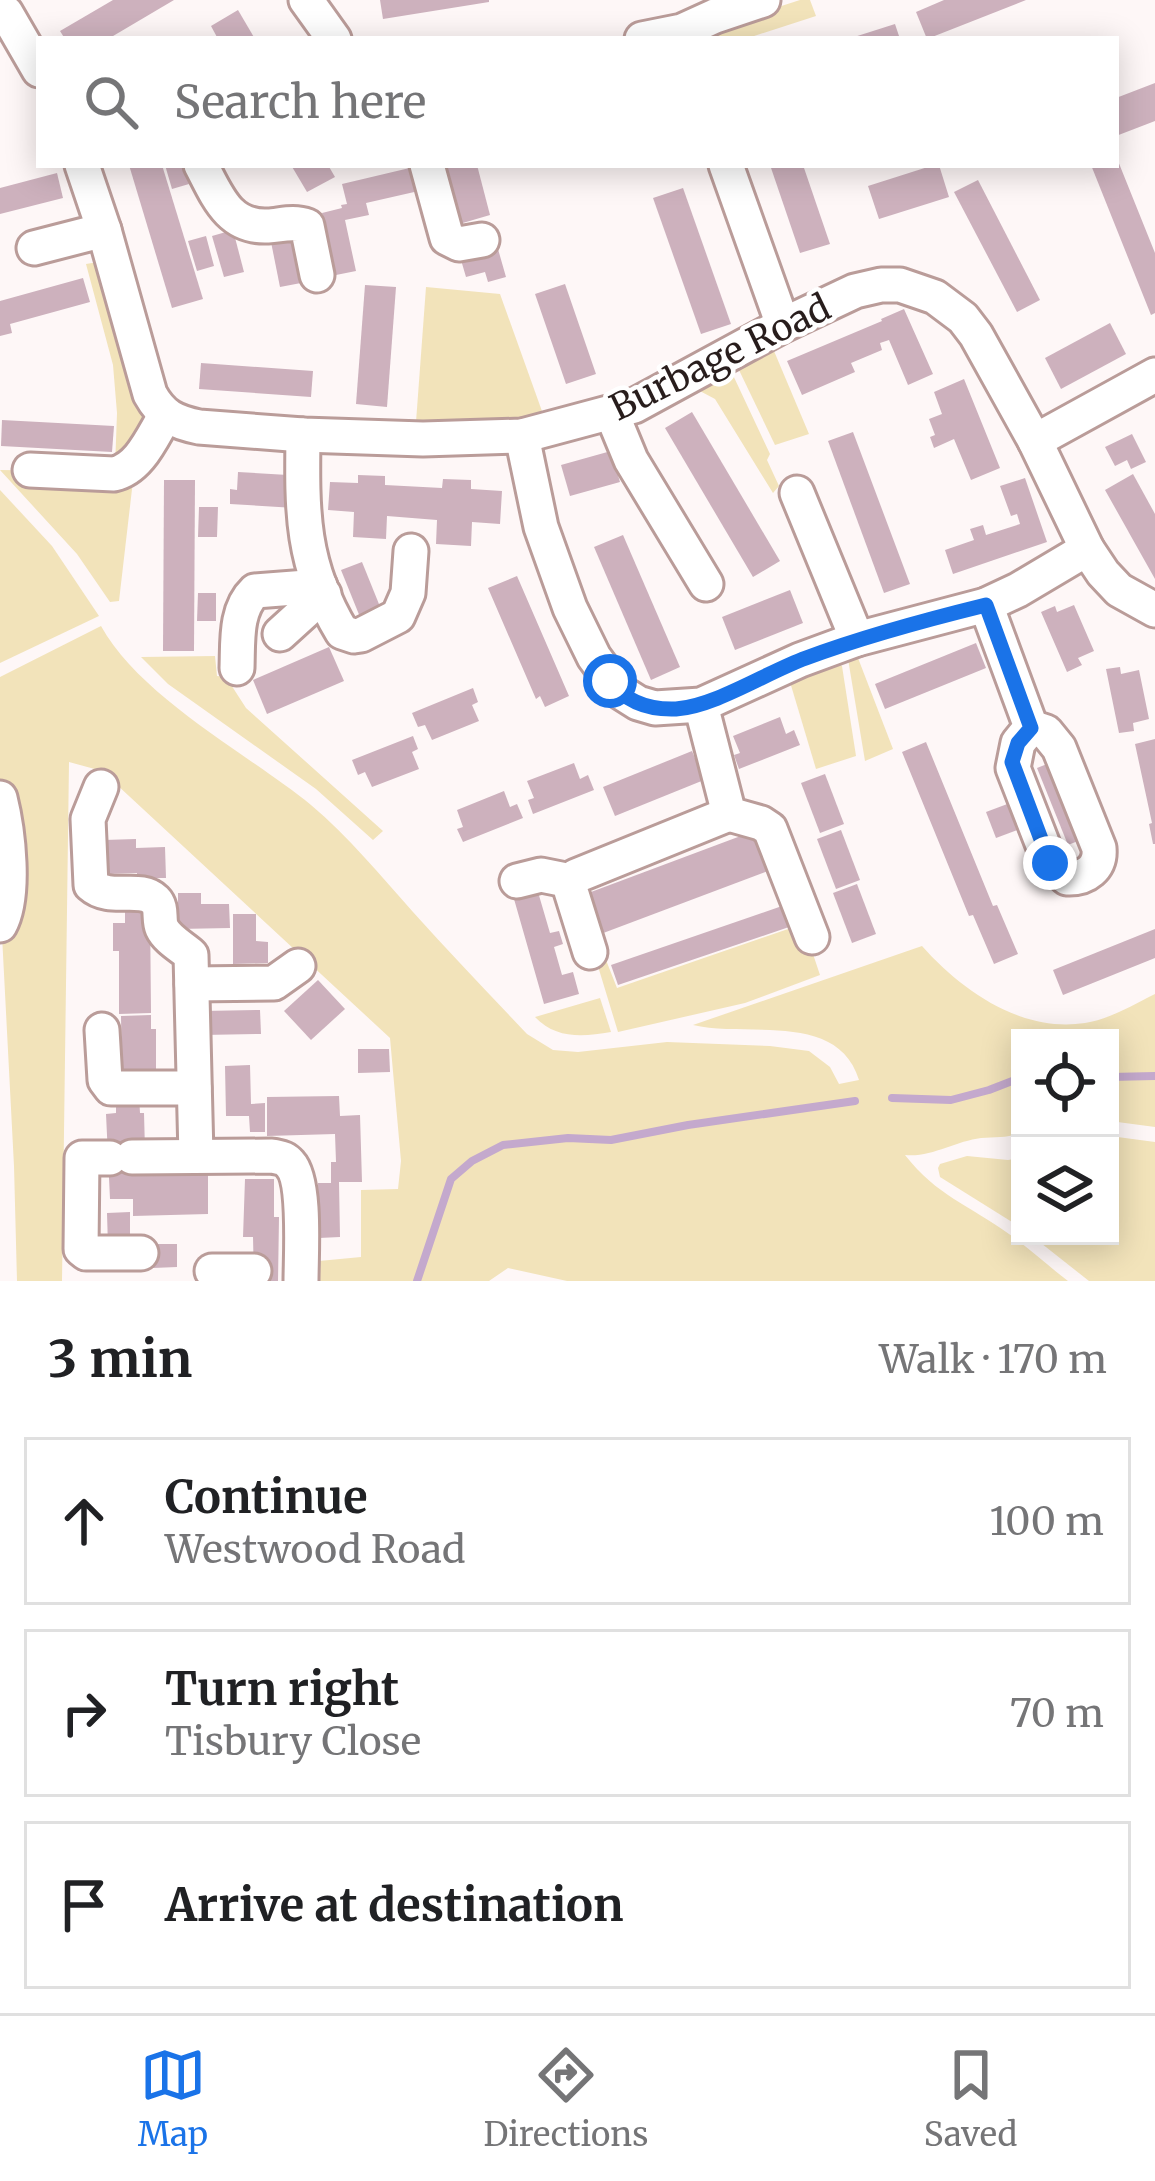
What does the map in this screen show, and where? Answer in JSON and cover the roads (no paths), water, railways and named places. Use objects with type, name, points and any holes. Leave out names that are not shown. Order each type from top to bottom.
[{"type":"street","points":[[306,0],[332,36]]},
{"type":"street","points":[[683,35],[715,16],[763,0]]},
{"type":"street","points":[[9,10],[36,64]]},
{"type":"street","points":[[30,470],[124,472],[165,416],[141,368],[83,168]]},
{"type":"street","points":[[203,168],[235,219],[259,226],[297,222],[307,226],[317,275]]},
{"type":"street","points":[[428,168],[447,238],[459,244],[482,240]]},
{"type":"street","points":[[727,168],[783,325]]},
{"type":"street","points":[[34,248],[104,230]]},
{"type":"street","name":"Burbage Road","points":[[165,416],[199,427],[303,435],[423,440],[522,436],[634,406],[855,291],[900,285],[935,297],[976,334],[1035,440],[1087,549],[1119,590],[1155,610]]},
{"type":"street","points":[[1035,440],[1155,375]]},
{"type":"street","points":[[612,414],[631,460],[706,584]]},
{"type":"street","points":[[303,435],[305,536],[322,590],[338,626],[348,635],[361,635],[393,621],[407,601],[411,551]]},
{"type":"street","points":[[522,436],[556,576],[594,657],[626,698],[655,708],[700,705],[857,639],[986,605],[1087,549]]},
{"type":"street","points":[[797,493],[857,639]]},
{"type":"street","points":[[237,668],[242,608],[255,591],[322,590]]},
{"type":"street","points":[[280,634],[322,590]]},
{"type":"street","points":[[986,605],[1031,728]]},
{"type":"street","points":[[700,705],[729,814]]},
{"type":"street","points":[[101,787],[88,819],[91,884],[103,893],[154,900],[163,930],[191,969],[194,1088],[185,1156]]},
{"type":"street","points":[[0,798],[8,887],[0,925]]},
{"type":"street","points":[[517,881],[541,875],[571,880],[729,814],[770,829],[812,937]]},
{"type":"street","points":[[571,880],[590,952]]},
{"type":"street","points":[[191,969],[247,984],[274,983],[298,966]]},
{"type":"street","points":[[102,1030],[105,1080],[111,1088],[194,1088]]},
{"type":"street","points":[[128,1262],[82,1250],[82,1158],[284,1159],[292,1166],[299,1190],[284,1273],[212,1266]]},
{"type":"waterway","points":[[1119,1077],[1155,1076]]},
{"type":"waterway","points":[[892,1098],[951,1100],[1011,1081]]},
{"type":"waterway","points":[[417,1281],[451,1179],[503,1145],[568,1138],[611,1140],[855,1101]]}]
